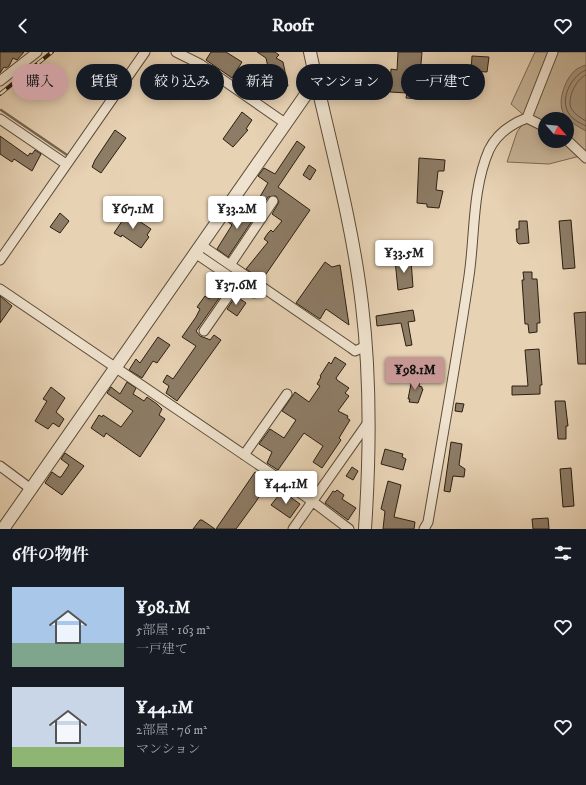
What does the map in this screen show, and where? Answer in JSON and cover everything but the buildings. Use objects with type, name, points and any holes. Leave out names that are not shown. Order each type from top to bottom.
[{"type":"street","points":[[0,82],[37,52]]},
{"type":"street","points":[[0,260],[145,52]]},
{"type":"street","points":[[310,52],[313,64]]},
{"type":"street","points":[[424,529],[428,522],[462,327],[474,243],[478,191],[489,150],[500,134],[514,123],[527,118],[553,52]]},
{"type":"street","points":[[182,54],[200,64],[285,123]]},
{"type":"street","points":[[3,529],[302,100]]},
{"type":"street","points":[[321,100],[346,208],[361,297],[366,346],[370,420],[369,477],[365,529]]},
{"type":"street","points":[[527,118],[538,124]]},
{"type":"street","points":[[0,119],[66,164]]},
{"type":"street","points":[[574,147],[586,158]]},
{"type":"street","points":[[230,265],[273,201]]},
{"type":"street","points":[[198,249],[230,265],[355,351],[366,346]]},
{"type":"street","points":[[198,249],[238,282],[254,293]]},
{"type":"street","points":[[204,332],[238,282]]},
{"type":"street","points":[[0,289],[312,501],[349,529]]},
{"type":"street","points":[[244,455],[287,394]]},
{"type":"street","points":[[293,529],[370,420]]},
{"type":"street","points":[[0,466],[31,489]]},
{"type":"shaded area","points":[[535,52],[586,52],[586,158],[584,155],[549,164],[507,162],[517,132],[527,118],[511,104]]},
{"type":"water","points":[[586,65],[586,131],[574,124],[574,112],[563,112],[561,103],[563,90],[569,77],[580,67]]},
{"type":"waterway","points":[[1,110],[67,155]]},
{"type":"railway","points":[[0,94],[52,52]]}]
